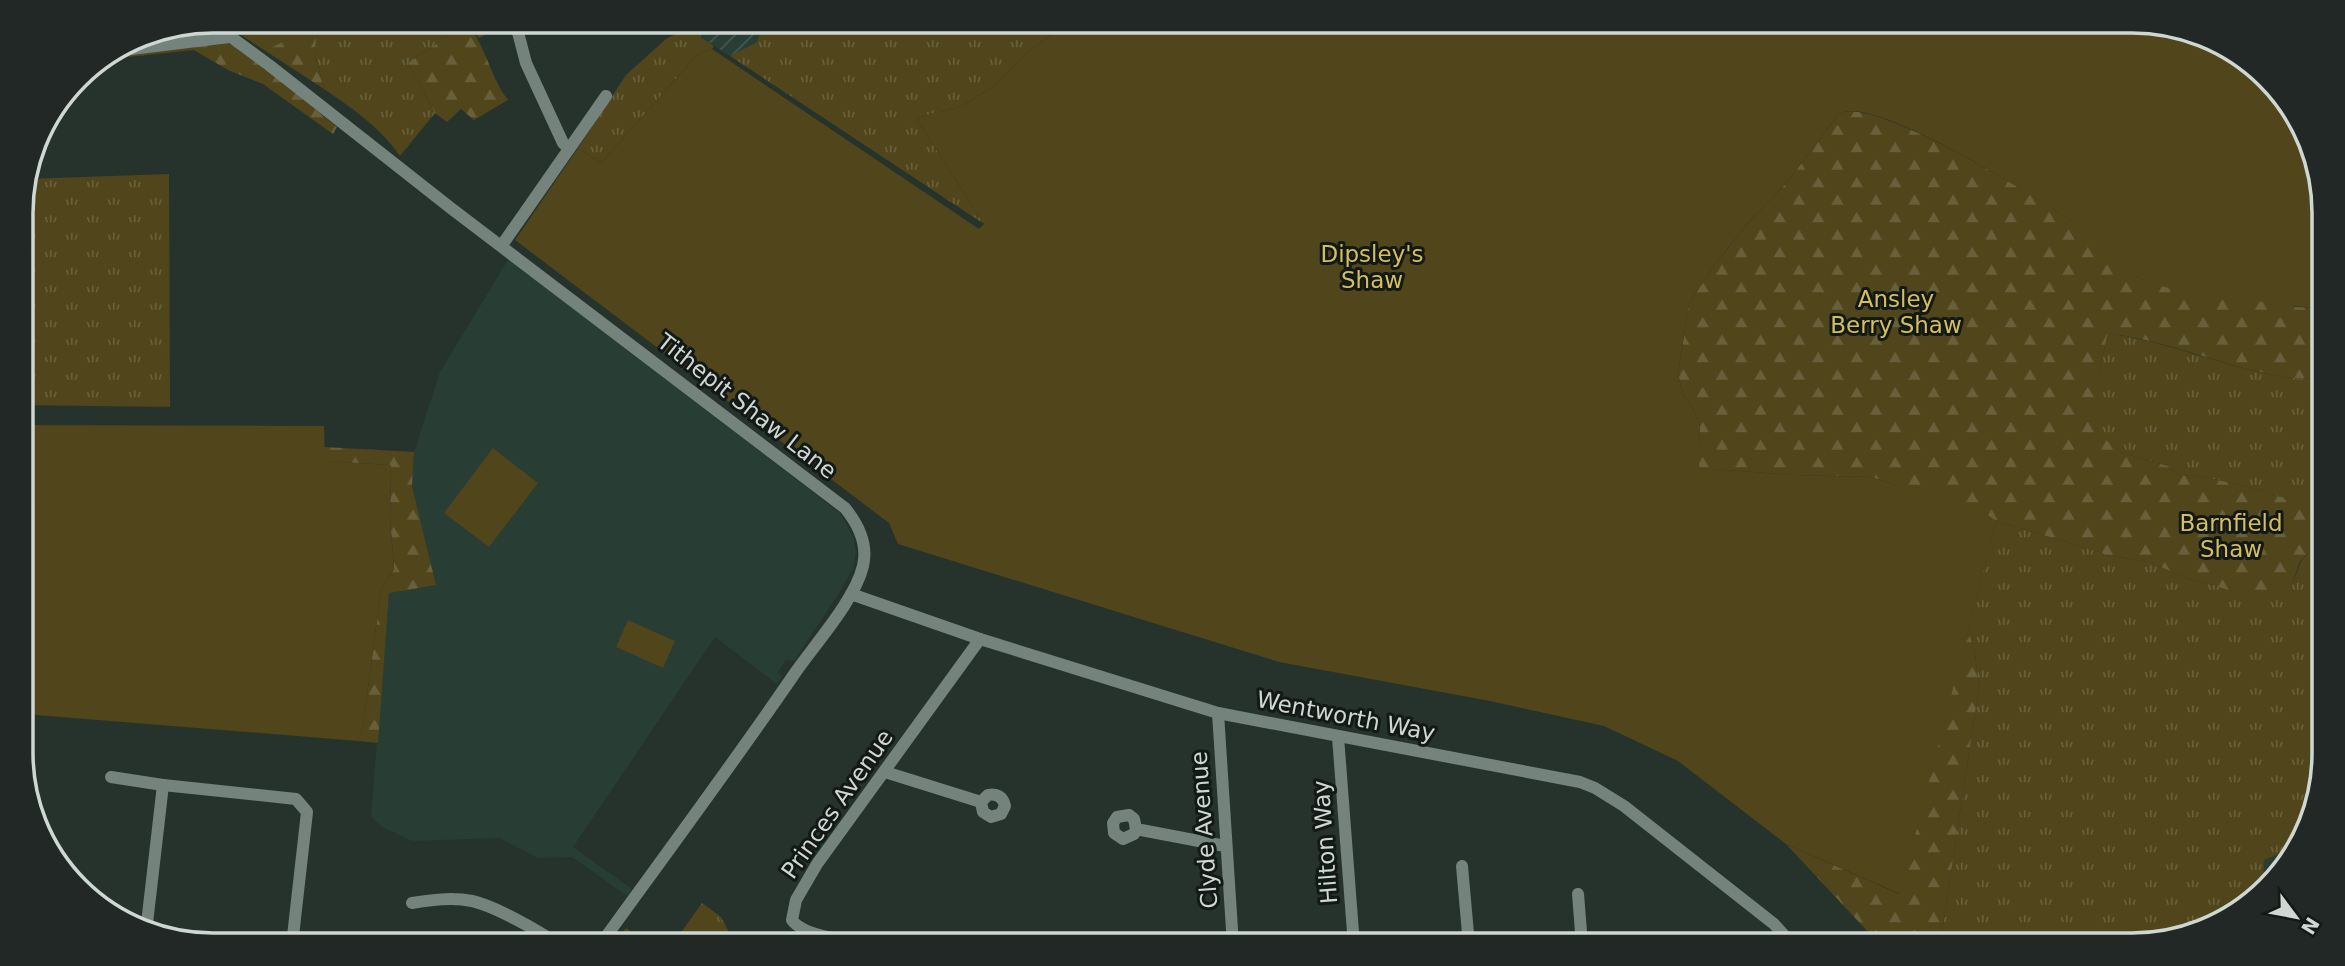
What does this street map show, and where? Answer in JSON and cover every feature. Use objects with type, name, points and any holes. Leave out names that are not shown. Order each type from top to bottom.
[{"type":"street","name":"Tithepit Shaw Lane","points":[[223,33],[845,508],[854,519],[861,535],[864,554],[862,568],[850,594],[764,720],[609,933]]},
{"type":"street","points":[[518,33],[526,63],[563,143],[569,149]]},
{"type":"street","points":[[143,48],[231,37]]},
{"type":"street","points":[[502,245],[606,96]]},
{"type":"street","name":"Wentworth Way","points":[[850,594],[980,639],[1218,713],[1557,777],[1595,788],[1643,821],[1781,932]]},
{"type":"street","name":"Princes Avenue","points":[[808,933],[797,927],[792,920],[796,900],[817,864],[980,639]]},
{"type":"street","name":"Clyde Avenue","points":[[1218,713],[1232,932]]},
{"type":"street","name":"Hilton Way","points":[[1338,737],[1353,932]]},
{"type":"street","points":[[885,772],[981,802]]},
{"type":"street","points":[[111,776],[163,785],[296,799],[307,811],[293,933]]},
{"type":"street","points":[[147,920],[163,785]]},
{"type":"street","points":[[1136,829],[1225,846]]},
{"type":"street","points":[[1462,866],[1468,932]]},
{"type":"street","points":[[1578,894],[1581,932]]},
{"type":"street","points":[[412,903],[433,900],[473,901],[540,933]]},
{"type":"shaded area","points":[[695,33],[761,33],[757,42],[730,56]]},
{"type":"shaded area","points":[[509,258],[840,513],[854,538],[854,566],[794,661],[786,660],[778,672],[782,677],[777,684],[715,637],[573,847],[632,889],[627,896],[572,857],[538,858],[499,838],[412,841],[382,827],[371,816],[389,592],[436,585],[412,486],[414,452],[440,372]]},
{"type":"shaded area","points":[[2281,853],[2275,862],[2263,875],[2264,860]]},
{"type":"green space","points":[[238,33],[316,33],[315,54],[324,89]]},
{"type":"green space","points":[[239,33],[299,33],[267,50]]},
{"type":"green space","points":[[316,33],[452,33],[408,63],[435,113],[400,156],[375,127],[324,89],[315,54]]},
{"type":"green space","points":[[452,33],[474,33],[508,100],[474,120],[461,109],[447,122],[435,113],[408,63]]},
{"type":"green space","points":[[677,33],[694,33],[714,46],[698,54],[601,163],[578,148],[626,75],[666,39]]},
{"type":"green space","points":[[760,33],[1053,33],[1024,55],[997,84],[962,106],[916,118],[984,224],[730,56],[757,42]]},
{"type":"green space","name":"Dipsley's Shaw","points":[[1053,33],[2132,33],[2167,37],[2190,43],[2232,64],[2267,95],[2288,123],[2306,167],[2310,190],[2312,307],[2168,288],[2148,282],[2126,269],[2087,232],[2002,178],[1921,134],[1885,119],[1856,111],[1838,115],[1788,181],[1748,223],[1716,263],[1689,303],[1678,374],[1683,394],[1700,426],[1699,468],[1870,477],[1947,494],[1975,506],[1996,521],[1900,894],[1786,844],[1678,761],[1604,726],[1490,701],[1279,662],[898,544],[889,523],[515,240],[578,148],[601,163],[698,54],[712,49],[979,229],[984,224],[916,118],[962,106],[997,84],[1024,55]]},
{"type":"green space","points":[[199,34],[231,44],[337,127],[333,134],[263,84],[228,70],[194,50],[122,58],[155,43],[190,35]]},
{"type":"green space","points":[[2201,48],[2211,52],[2295,307],[2312,308],[2312,379],[2263,373],[2155,342],[2111,334],[2107,336],[2099,375],[2099,407],[2094,430],[2122,453],[2168,466],[2178,475],[2199,476],[2245,486],[2312,507],[2312,549],[2300,561],[2291,588],[2268,600],[2247,597],[2188,579],[2149,562],[2105,555],[1996,521],[1968,629],[1975,653],[1979,687],[1942,932],[1868,932],[1786,844],[1899,894],[1897,485],[1870,477],[1698,468],[1700,426],[1683,394],[1678,374],[1689,303],[1716,263],[1748,223],[1788,181],[1838,115],[1856,112],[1885,119],[1922,135],[2004,179],[2090,234],[2138,278]]},
{"type":"green space","points":[[169,174],[170,407],[34,405],[34,201],[37,179]]},
{"type":"green space","points":[[2111,334],[2155,343],[2263,373],[2312,379],[2312,548],[2305,505],[2245,486],[2199,476],[2178,475],[2168,466],[2122,453],[2093,430],[2099,407],[2099,375],[2107,336]]},
{"type":"green space","points":[[34,425],[324,426],[325,461],[391,465],[390,518],[394,569],[381,589],[363,726],[358,741],[33,715]]},
{"type":"green space","points":[[324,447],[414,452],[412,486],[436,585],[389,593],[378,743],[358,741],[363,726],[381,589],[394,569],[390,518],[391,465],[324,461]]},
{"type":"green space","points":[[493,448],[538,483],[489,547],[444,513]]},
{"type":"green space","points":[[1996,521],[2105,555],[2149,562],[2188,579],[2214,585],[2291,588],[2301,561],[2312,548],[2310,776],[2306,799],[2288,843],[2281,853],[2264,860],[2263,875],[2259,880],[2222,909],[2178,927],[2155,931],[1942,932],[1979,687],[1975,653],[1968,629]]},
{"type":"green space","points":[[628,620],[675,641],[663,668],[616,647]]},
{"type":"green space","points":[[702,903],[721,917],[729,933],[681,933]]},
{"type":"park label","name":"Ansley Berry Shaw","points":[[1896,312]]},
{"type":"park label","name":"Barnfield Shaw","points":[[2231,536]]}]
